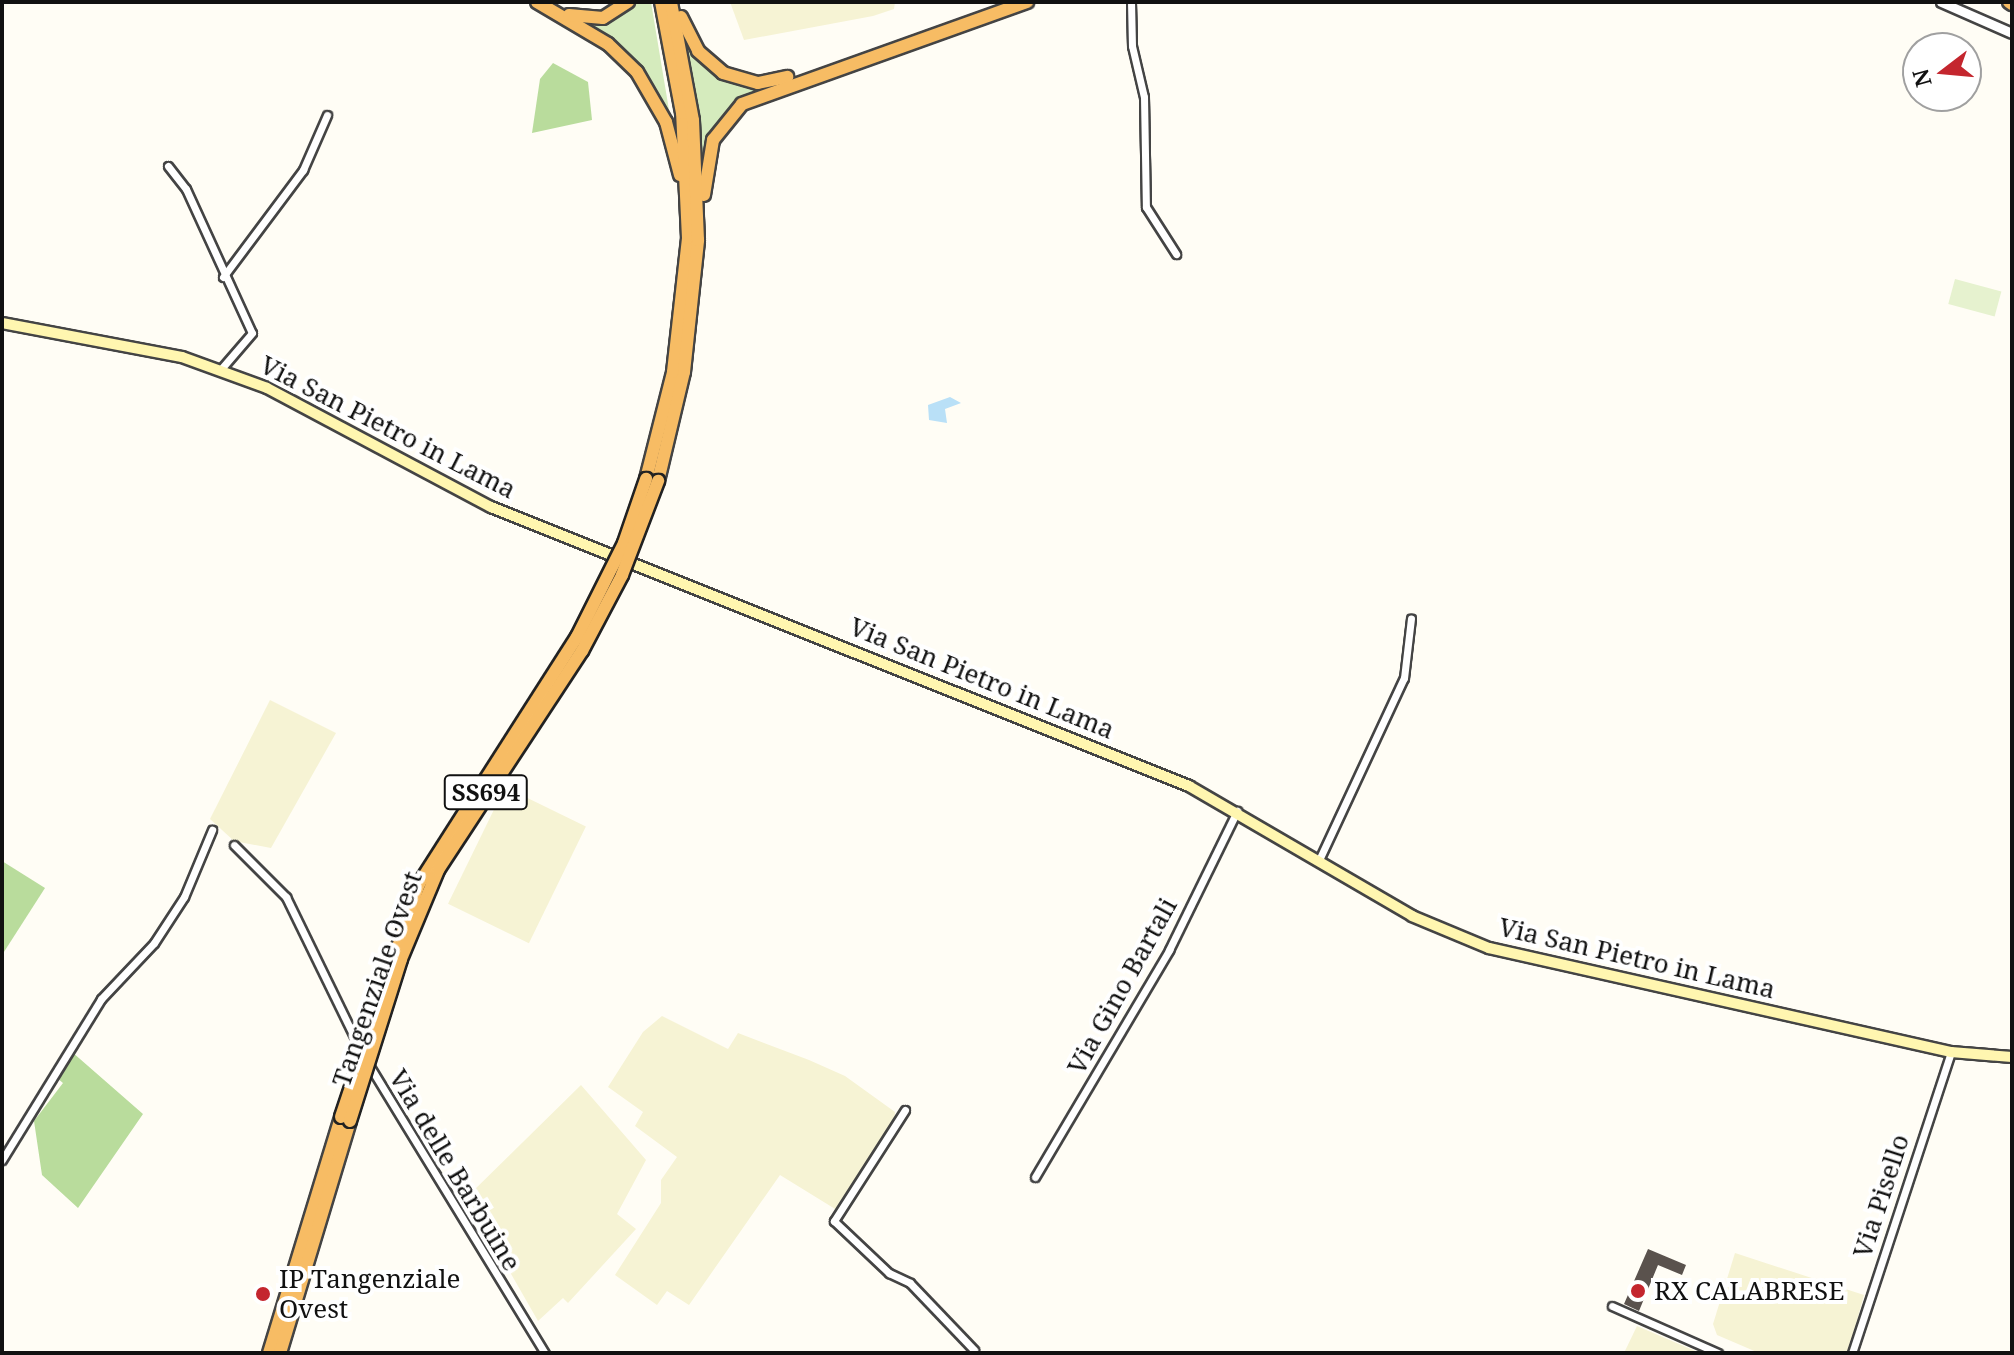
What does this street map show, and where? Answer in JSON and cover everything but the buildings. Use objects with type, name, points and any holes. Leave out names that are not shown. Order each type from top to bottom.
[{"type":"highway","points":[[543,5],[592,19],[628,2]]},
{"type":"highway","name":"Tangenziale Ovest","points":[[652,480],[673,372],[684,290],[686,163],[661,2]]},
{"type":"highway","name":"Tangenziale Ovest","points":[[269,1353],[419,884],[577,637],[652,480],[684,372],[697,270],[693,120],[671,2]]},
{"type":"highway","points":[[677,2],[692,43],[732,77],[758,83],[829,68]]},
{"type":"highway","points":[[697,270],[709,153],[724,120],[754,97],[829,68],[1027,2]]},
{"type":"highway","points":[[543,5],[621,55],[660,108],[679,166],[684,290]]},
{"type":"highway","name":"Tangenziale Ovest","points":[[280,1353],[345,1119]]},
{"type":"main road","name":"Via San Pietro in Lama","points":[[2,323],[221,369],[491,507],[1138,764],[1237,811],[1412,916],[1527,960],[1951,1052],[2012,1057]]},
{"type":"street","points":[[1131,2],[1146,121],[1146,207],[1176,254]]},
{"type":"street","points":[[1941,2],[2012,33]]},
{"type":"street","points":[[223,277],[303,170],[327,115]]},
{"type":"street","points":[[168,166],[186,189],[223,277],[252,333],[221,369]]},
{"type":"street","points":[[1319,860],[1404,678],[1411,618]]},
{"type":"street","name":"Via Gino Bartali","points":[[1035,1177],[1169,950],[1237,811]]},
{"type":"street","points":[[2,1160],[101,999],[154,943],[184,897],[212,830]]},
{"type":"street","name":"Via delle Barbuine","points":[[234,845],[286,897],[352,1036],[545,1353]]},
{"type":"street","name":"Via Pisello","points":[[1852,1353],[1951,1052]]},
{"type":"street","points":[[905,1110],[834,1221],[889,1273],[910,1283],[974,1350]]},
{"type":"street","points":[[1612,1306],[1718,1353]]},
{"type":"shaded area","points":[[730,2],[895,2],[894,9],[873,16],[744,40]]},
{"type":"shaded area","points":[[270,700],[336,733],[271,848],[234,841],[210,819]]},
{"type":"shaded area","points":[[505,787],[586,826],[529,943],[448,904]]},
{"type":"shaded area","points":[[662,1016],[728,1049],[738,1033],[809,1060],[845,1076],[895,1112],[894,1126],[840,1212],[780,1175],[689,1305],[667,1291],[657,1305],[615,1275],[661,1203],[661,1180],[677,1157],[635,1126],[643,1112],[608,1087],[643,1032]]},
{"type":"shaded area","points":[[581,1085],[646,1160],[617,1214],[636,1229],[568,1303],[563,1298],[538,1321],[467,1197]]},
{"type":"shaded area","points":[[1735,1253],[1864,1295],[1848,1353],[1759,1353],[1717,1335],[1713,1324]]},
{"type":"shaded area","points":[[1637,1326],[1700,1353],[1624,1353]]},
{"type":"green space","points":[[633,2],[651,2],[671,122],[634,60],[589,25],[616,17]]},
{"type":"green space","points":[[686,43],[716,78],[760,90],[725,112],[701,161]]},
{"type":"green space","points":[[553,63],[588,82],[592,120],[532,133],[540,79]]},
{"type":"green space","points":[[1955,279],[2001,291],[1995,317],[1948,304]]},
{"type":"green space","points":[[2,861],[45,888],[2,955]]},
{"type":"green space","points":[[72,1052],[143,1114],[78,1208],[42,1175],[34,1121],[63,1083],[57,1078]]},
{"type":"water","points":[[950,397],[961,403],[945,409],[947,423],[929,420],[928,405]]},
{"type":"place","name":"RX CALABRESE","points":[[1638,1291]]},
{"type":"place","name":"IP Tangenziale Ovest","points":[[263,1294]]}]
